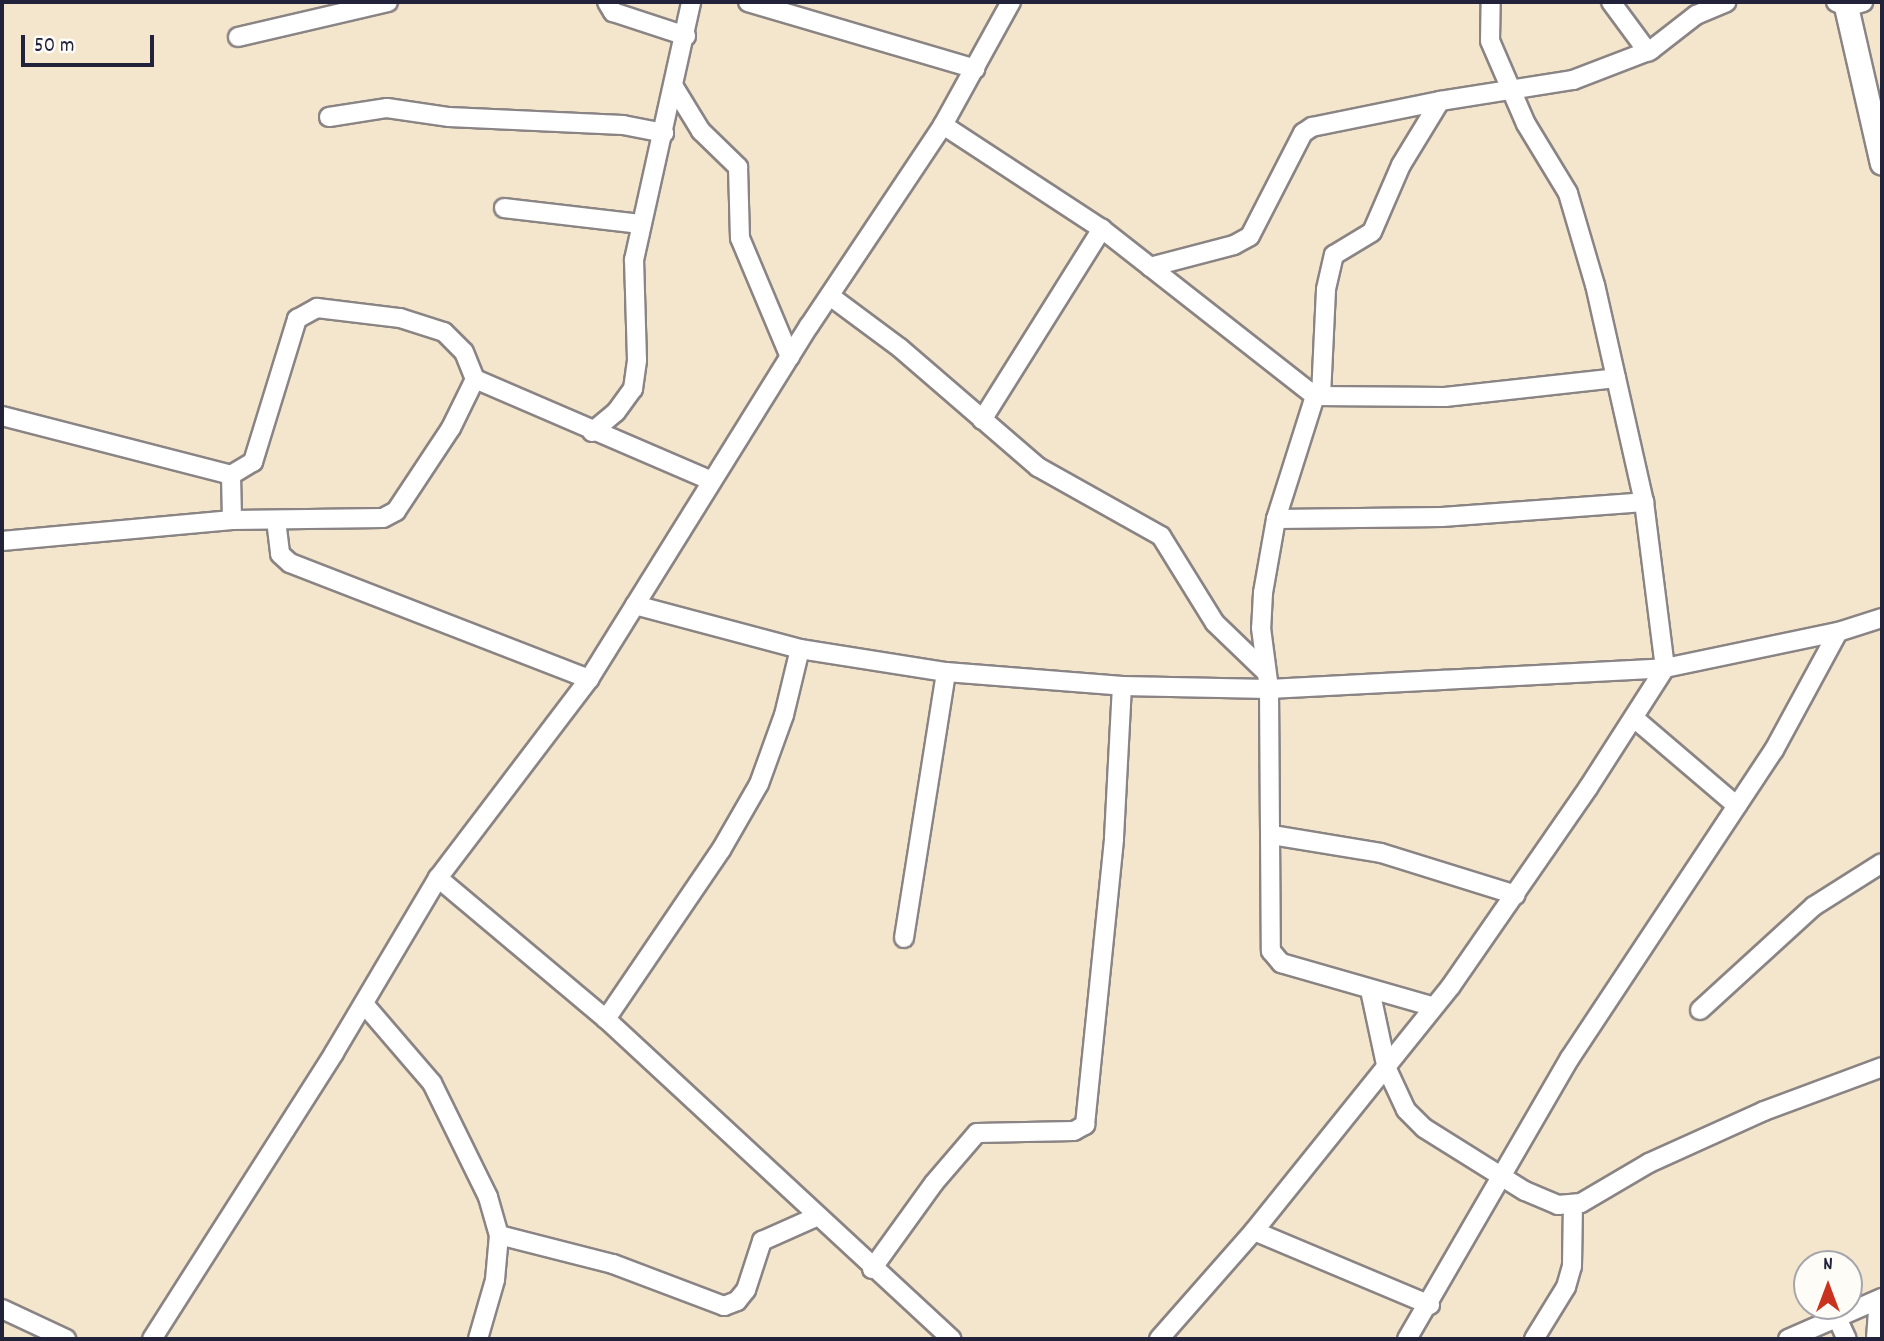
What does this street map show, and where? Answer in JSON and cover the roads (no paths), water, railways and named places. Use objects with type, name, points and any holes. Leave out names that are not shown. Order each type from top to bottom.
[{"type":"street","points":[[238,37],[388,2]]},
{"type":"street","points":[[607,2],[612,12],[686,36]]},
{"type":"street","points":[[592,432],[616,412],[633,389],[637,360],[634,260],[686,36],[691,2]]},
{"type":"street","points":[[748,2],[975,69]]},
{"type":"street","points":[[152,1339],[365,1004],[438,878],[589,679],[790,357],[943,125],[1011,2]]},
{"type":"street","points":[[1159,1339],[1254,1231],[1310,1157],[1387,1069],[1431,1006],[1451,986],[1516,895],[1665,668],[1644,502],[1616,378],[1567,193],[1510,92],[1490,41],[1491,2]]},
{"type":"street","points":[[1611,2],[1648,52]]},
{"type":"street","points":[[1150,267],[1234,245],[1250,236],[1303,133],[1312,127],[1440,101],[1573,80],[1648,52],[1696,15],[1726,2]]},
{"type":"street","points":[[1848,3],[1880,149]]},
{"type":"street","points":[[674,87],[701,131],[738,167],[740,238],[790,357]]},
{"type":"street","points":[[1431,1006],[1370,990],[1274,959],[1269,928],[1272,835],[1263,593],[1276,519],[1318,396],[1326,289],[1334,255],[1371,232],[1401,165],[1440,101]]},
{"type":"street","points":[[329,117],[387,108],[449,117],[623,125],[664,133]]},
{"type":"street","points":[[943,125],[1102,229],[1318,396],[1444,397],[1616,378]]},
{"type":"street","points":[[504,208],[640,225]]},
{"type":"street","points":[[982,420],[1102,229]]},
{"type":"street","points":[[830,296],[900,348],[1038,467],[1161,536],[1215,623],[1268,681]]},
{"type":"street","points":[[2,416],[231,475],[253,462],[297,318],[307,310],[400,318],[444,332],[464,352],[475,379],[592,432],[712,481]]},
{"type":"street","points":[[2,541],[232,520],[368,520],[396,511],[451,428],[475,379]]},
{"type":"street","points":[[231,475],[232,520]]},
{"type":"street","points":[[1276,519],[1443,517],[1644,502]]},
{"type":"street","points":[[276,520],[280,554],[290,563],[589,679]]},
{"type":"street","points":[[635,605],[800,649],[946,672],[1122,686],[1665,668],[1838,632],[1882,618]]},
{"type":"street","points":[[1407,1339],[1430,1305],[1438,1283],[1570,1058],[1774,750],[1838,632]]},
{"type":"street","points":[[606,1019],[721,850],[758,784],[784,715],[800,649]]},
{"type":"street","points":[[904,938],[946,672]]},
{"type":"street","points":[[872,1269],[934,1183],[977,1133],[1074,1131],[1085,1125],[1114,838],[1122,686]]},
{"type":"street","points":[[1634,718],[1737,806]]},
{"type":"street","points":[[1272,835],[1381,853],[1516,895]]},
{"type":"street","points":[[1700,1010],[1814,906],[1882,863]]},
{"type":"street","points":[[438,878],[606,1019],[872,1269],[951,1339]]},
{"type":"street","points":[[1370,990],[1387,1069],[1397,1096],[1424,1128],[1502,1176],[1558,1205],[1573,1204],[1764,1111],[1882,1068]]},
{"type":"street","points":[[365,1004],[432,1083],[488,1197],[499,1235],[495,1280],[478,1339]]},
{"type":"street","points":[[1534,1339],[1569,1276],[1573,1204]]},
{"type":"street","points":[[499,1235],[613,1264],[724,1306],[737,1301],[746,1290],[762,1241],[816,1217]]},
{"type":"street","points":[[1254,1231],[1430,1305]]},
{"type":"street","points":[[1863,1307],[1880,1299],[1876,1339]]},
{"type":"street","points":[[2,1309],[66,1339]]},
{"type":"street","points":[[1788,1339],[1832,1320]]},
{"type":"street","points":[[1838,1320],[1847,1339]]}]
